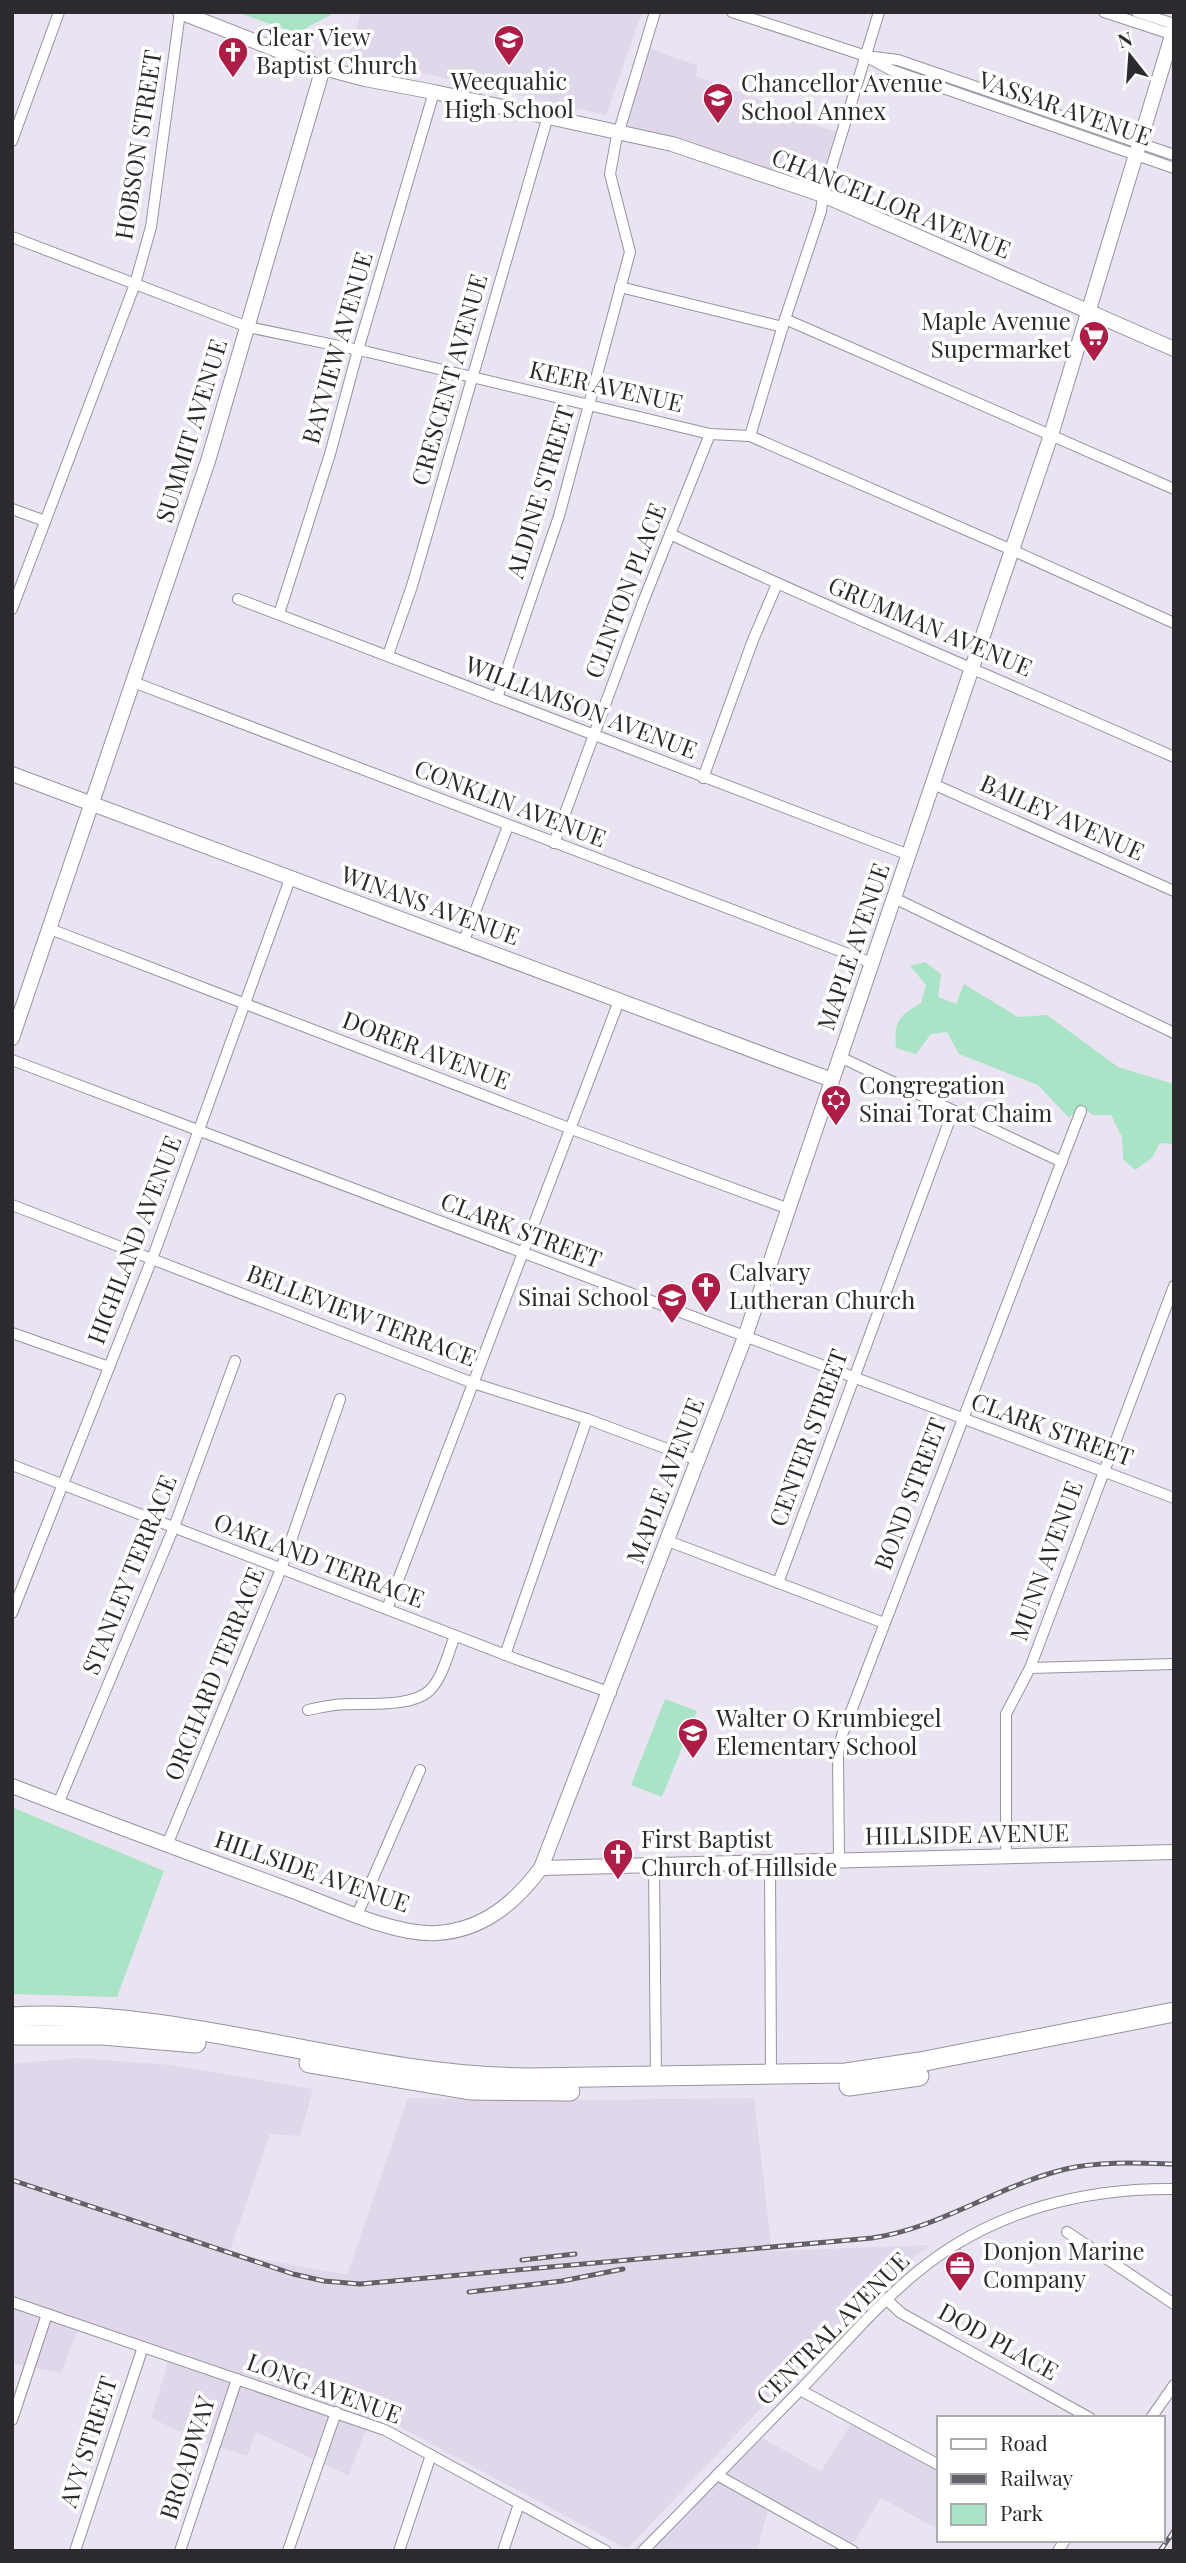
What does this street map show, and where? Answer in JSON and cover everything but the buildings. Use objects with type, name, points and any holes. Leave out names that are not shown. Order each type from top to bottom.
[{"type":"highway","points":[[12,2017],[72,2016],[164,2025],[475,2076],[656,2077],[771,2076],[840,2073],[892,2067],[1174,2012]]},
{"type":"highway","points":[[12,2035],[83,2034],[175,2040],[439,2086],[488,2091],[553,2091],[796,2089],[862,2085],[1174,2026]]},
{"type":"street","points":[[12,141],[59,12]]},
{"type":"street","name":"CHANCELLOR AVENUE","points":[[180,12],[323,68],[672,144],[823,195],[1174,349]]},
{"type":"street","name":"HOBSON STREET","points":[[12,609],[135,284],[151,227],[180,12]]},
{"type":"street","name":"ALDINE STREET","points":[[497,698],[559,516],[630,252],[610,174],[618,132],[655,12]]},
{"type":"street","name":"VASSAR AVENUE","points":[[732,12],[866,56],[898,60],[1004,97],[1137,150],[1174,168]]},
{"type":"street","points":[[750,436],[821,211],[823,195],[879,12]]},
{"type":"street","points":[[1104,12],[1173,31]]},
{"type":"street","points":[[1137,12],[1173,31]]},
{"type":"street","name":"MAPLE AVENUE","points":[[541,1868],[611,1693],[697,1460],[746,1337],[1051,435],[1173,31]]},
{"type":"street","name":"VASSAR AVENUE","points":[[866,56],[891,70],[1000,108],[1137,150],[1174,155]]},
{"type":"street","name":"SUMMIT AVENUE","points":[[12,1038],[208,461],[323,68]]},
{"type":"street","name":"BAYVIEW AVENUE","points":[[279,614],[330,454],[434,92]]},
{"type":"street","points":[[1000,108],[1004,97]]},
{"type":"street","name":"CRESCENT AVENUE","points":[[388,655],[412,586],[548,116]]},
{"type":"street","name":"KEER AVENUE","points":[[12,237],[248,327],[358,350],[710,433],[750,436],[1174,623]]},
{"type":"street","points":[[620,287],[784,323],[1174,489]]},
{"type":"street","name":"CLINTON PLACE","points":[[554,843],[710,433]]},
{"type":"street","points":[[12,509],[45,521]]},
{"type":"street","name":"GRUMMAN AVENUE","points":[[670,534],[777,584],[973,667],[1174,757]]},
{"type":"street","points":[[703,778],[777,584]]},
{"type":"street","name":"WILLIAMSON AVENUE","points":[[238,599],[909,855]]},
{"type":"street","name":"CONKLIN AVENUE","points":[[133,682],[508,827],[872,963]]},
{"type":"street","name":"WINANS AVENUE","points":[[12,774],[832,1080]]},
{"type":"street","name":"BAILEY AVENUE","points":[[933,784],[1174,891]]},
{"type":"street","points":[[463,943],[508,827]]},
{"type":"street","name":"HIGHLAND AVENUE","points":[[12,1612],[151,1260],[290,879]]},
{"type":"street","points":[[894,898],[1174,1033]]},
{"type":"street","name":"DORER AVENUE","points":[[50,929],[570,1129],[789,1209]]},
{"type":"street","points":[[387,1609],[619,1001]]},
{"type":"street","points":[[840,1057],[1062,1162]]},
{"type":"street","name":"CLARK STREET","points":[[12,1060],[1174,1498]]},
{"type":"street","name":"CENTER STREET","points":[[778,1583],[953,1111]]},
{"type":"street","name":"BOND STREET","points":[[839,1861],[838,1747],[1081,1111]]},
{"type":"street","name":"BELLEVIEW TERRACE","points":[[12,1205],[473,1383],[587,1419],[697,1460]]},
{"type":"street","name":"MUNN AVENUE","points":[[1006,1857],[1006,1714],[1030,1668],[1174,1286]]},
{"type":"street","points":[[12,1333],[109,1367]]},
{"type":"street","name":"STANLEY TERRACE","points":[[58,1804],[174,1527],[235,1360]]},
{"type":"street","name":"ORCHARD TERRACE","points":[[167,1845],[281,1569],[340,1399]]},
{"type":"street","points":[[505,1655],[587,1419]]},
{"type":"street","name":"OAKLAND TERRACE","points":[[12,1465],[455,1636],[611,1693]]},
{"type":"street","points":[[667,1541],[884,1623]]},
{"type":"street","points":[[308,1710],[334,1705],[405,1702],[419,1697],[430,1691],[439,1678],[455,1636]]},
{"type":"street","points":[[1030,1668],[1174,1664]]},
{"type":"street","points":[[357,1915],[420,1770]]},
{"type":"street","name":"HILLSIDE AVENUE","points":[[12,1786],[357,1915],[421,1932],[439,1933],[465,1929],[484,1921],[505,1908],[541,1868],[1174,1852]]},
{"type":"street","points":[[770,1862],[771,2076]]},
{"type":"street","points":[[654,1865],[656,2077]]},
{"type":"street","name":"CENTRAL AVENUE","points":[[643,2551],[887,2300],[936,2258],[970,2236],[1046,2204],[1090,2194],[1135,2189],[1173,2189]]},
{"type":"street","points":[[1068,2232],[1174,2304]]},
{"type":"street","name":"DOD PLACE","points":[[887,2300],[901,2313],[1086,2416]]},
{"type":"street","name":"LONG AVENUE","points":[[12,2302],[385,2430],[606,2551]]},
{"type":"street","points":[[12,2420],[47,2314]]},
{"type":"street","name":"AVY STREET","points":[[75,2551],[143,2347]]},
{"type":"street","name":"BROADWAY","points":[[180,2551],[236,2379]]},
{"type":"street","points":[[1152,2416],[1174,2385]]},
{"type":"street","points":[[800,2390],[937,2464]]},
{"type":"street","points":[[288,2551],[336,2412]]},
{"type":"street","points":[[399,2551],[431,2455]]},
{"type":"street","points":[[717,2475],[853,2551]]},
{"type":"street","points":[[503,2551],[519,2504]]},
{"type":"shaded area","name":"Weequahic High School","points":[[361,12],[642,12],[606,115],[348,56]]},
{"type":"shaded area","name":"Chancellor Avenue School Annex","points":[[646,47],[698,66],[696,76],[793,112],[792,118],[847,135],[830,195],[618,132]]},
{"type":"shaded area","points":[[76,2058],[171,2065],[313,2089],[300,2136],[270,2134],[229,2253],[347,2275],[408,2098],[754,2098],[772,2251],[930,2245],[883,2280],[627,2549],[372,2412],[349,2476],[256,2432],[247,2456],[200,2441],[151,2418],[171,2352],[81,2321],[61,2373],[12,2363],[12,2064]]},
{"type":"shaded area","points":[[851,2424],[937,2467],[937,2529],[881,2498],[849,2551],[768,2510],[757,2551],[631,2551],[759,2436],[821,2471]]},
{"type":"green space","points":[[236,12],[336,12],[306,28],[304,36]]},
{"type":"green space","points":[[925,962],[941,974],[938,997],[956,1004],[964,984],[1018,1017],[1047,1015],[1118,1067],[1174,1084],[1174,1144],[1160,1143],[1152,1158],[1135,1170],[1123,1159],[1122,1137],[1111,1115],[1093,1115],[1080,1106],[1069,1118],[1038,1085],[959,1054],[947,1032],[931,1034],[916,1054],[896,1048],[899,1021],[921,1003],[926,985],[910,966]]},
{"type":"green space","points":[[665,1699],[697,1711],[662,1797],[631,1785]]},
{"type":"green space","points":[[12,1807],[164,1871],[117,1997],[12,1994]]},
{"type":"railway","points":[[12,2180],[293,2274],[324,2281],[360,2284],[872,2238],[922,2225],[1017,2185],[1066,2169],[1106,2164],[1174,2164]]},
{"type":"railway","points":[[522,2260],[575,2254]]},
{"type":"railway","points":[[469,2292],[562,2281],[623,2269]]},
{"type":"railway","points":[[1160,2551],[1174,2531]]},
{"type":"place","name":"Weequahic High School","points":[[509,67]]},
{"type":"place","name":"Clear View Baptist Church","points":[[233,79]]},
{"type":"place","name":"Chancellor Avenue School Annex","points":[[718,125]]},
{"type":"place","name":"Maple Avenue Supermarket","points":[[1094,363]]},
{"type":"place","name":"Congregation Sinai Torat Chaim","points":[[836,1127]]},
{"type":"place","name":"Calvary Lutheran Church","points":[[706,1314]]},
{"type":"place","name":"Sinai School","points":[[672,1325]]},
{"type":"place","name":"Walter O Krumbiegel Elementary School","points":[[693,1760]]},
{"type":"place","name":"First Baptist Church of Hillside","points":[[618,1881]]},
{"type":"place","name":"Donjon Marine Company","points":[[960,2293]]}]
